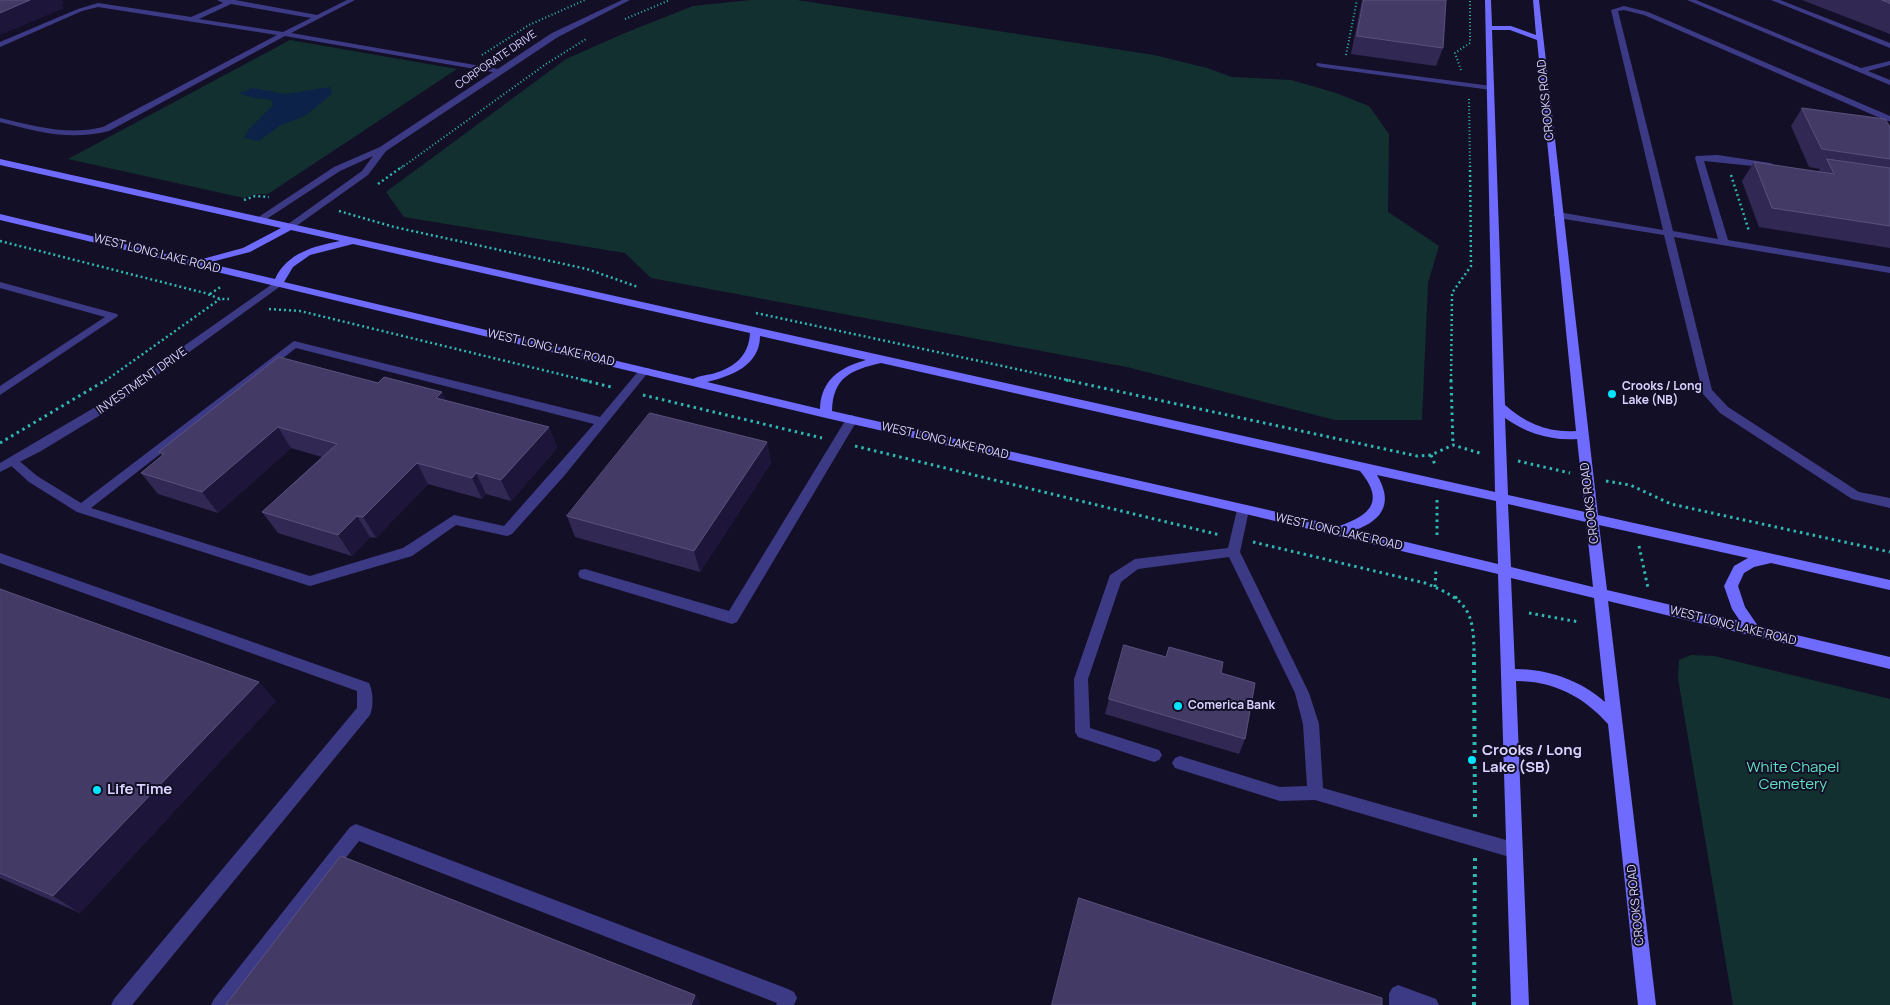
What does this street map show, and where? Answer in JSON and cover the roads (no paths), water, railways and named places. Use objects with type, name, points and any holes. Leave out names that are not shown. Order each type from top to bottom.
[{"type":"main road","points":[[1488,0],[1499,406],[1513,772],[1513,850],[1520,1005]]},
{"type":"main road","name":"CROOKS ROAD","points":[[1536,0],[1582,435],[1616,724],[1646,1005]]},
{"type":"main road","points":[[1488,28],[1511,28],[1540,39]]},
{"type":"main road","points":[[0,162],[1890,585]]},
{"type":"main road","name":"WEST LONG LAKE ROAD","points":[[0,217],[826,414],[1505,571],[1890,663]]},
{"type":"main road","points":[[189,262],[242,252],[272,239],[289,227]]},
{"type":"main road","points":[[278,283],[286,266],[306,254],[339,244],[359,242]]},
{"type":"main road","points":[[690,381],[713,378],[744,364],[755,347],[756,330]]},
{"type":"main road","points":[[826,414],[826,393],[839,375],[864,363],[885,359]]},
{"type":"main road","points":[[1499,406],[1518,422],[1533,429],[1559,436],[1582,435]]},
{"type":"main road","points":[[1337,532],[1357,526],[1371,517],[1378,507],[1381,497],[1378,486],[1364,466]]},
{"type":"main road","points":[[1755,632],[1739,609],[1733,596],[1733,578],[1746,564],[1776,559]]},
{"type":"main road","points":[[1508,676],[1543,677],[1565,684],[1586,694],[1604,708],[1616,724]]},
{"type":"street","points":[[220,0],[319,16]]},
{"type":"street","points":[[0,120],[72,135],[106,129],[352,0]]},
{"type":"street","name":"CORPORATE DRIVE","points":[[258,220],[337,169],[383,149],[498,70],[563,30],[627,0]]},
{"type":"street","points":[[1690,0],[1890,84]]},
{"type":"street","points":[[1774,0],[1890,46]]},
{"type":"street","points":[[193,19],[232,1]]},
{"type":"street","points":[[0,45],[80,10],[98,5],[498,70]]},
{"type":"street","points":[[1890,119],[1666,20],[1640,11],[1616,8],[1614,10],[1707,391],[1724,410],[1856,496],[1890,503]]},
{"type":"street","points":[[1860,71],[1890,63]]},
{"type":"street","points":[[1320,65],[1491,88]]},
{"type":"street","name":"CORPORATE DRIVE","points":[[289,227],[365,173],[383,149]]},
{"type":"street","points":[[1724,242],[1699,158],[1718,158],[1782,168]]},
{"type":"street","points":[[1558,215],[1890,270]]},
{"type":"street","name":"INVESTMENT DRIVE","points":[[0,468],[48,444],[124,394],[278,283]]},
{"type":"street","points":[[0,285],[113,316],[0,391]]},
{"type":"street","points":[[81,510],[294,344],[603,422]]},
{"type":"street","points":[[13,462],[33,479],[81,510],[310,581],[406,552],[454,520],[507,532],[603,422],[645,370]]},
{"type":"street","points":[[585,574],[732,618],[852,419]]},
{"type":"street","points":[[1244,510],[1233,552],[1302,693],[1311,724],[1314,793]]},
{"type":"street","points":[[1154,755],[1084,732],[1081,679],[1115,579],[1135,564],[1233,552]]},
{"type":"street","points":[[0,558],[364,687],[365,710],[120,1005]]},
{"type":"street","points":[[1180,763],[1280,794],[1314,793],[1513,850]]},
{"type":"street","points":[[220,1005],[356,832],[788,998],[785,1005]]},
{"type":"street","points":[[1398,1005],[1398,994],[1430,1005]]},
{"type":"water","points":[[330,87],[332,94],[305,116],[281,125],[259,141],[244,138],[248,130],[273,105],[271,100],[250,97],[239,93],[252,88],[286,94]]},
{"type":"place","name":"Crooks / Long Lake (NB)","points":[[1612,394]]},
{"type":"place","name":"Comerica Bank","points":[[1178,706]]},
{"type":"place","name":"Crooks / Long Lake (SB)","points":[[1472,760]]},
{"type":"place","name":"Life Time","points":[[97,790]]},
{"type":"park label","name":"White Chapel Cemetery","points":[[1793,776]]}]
